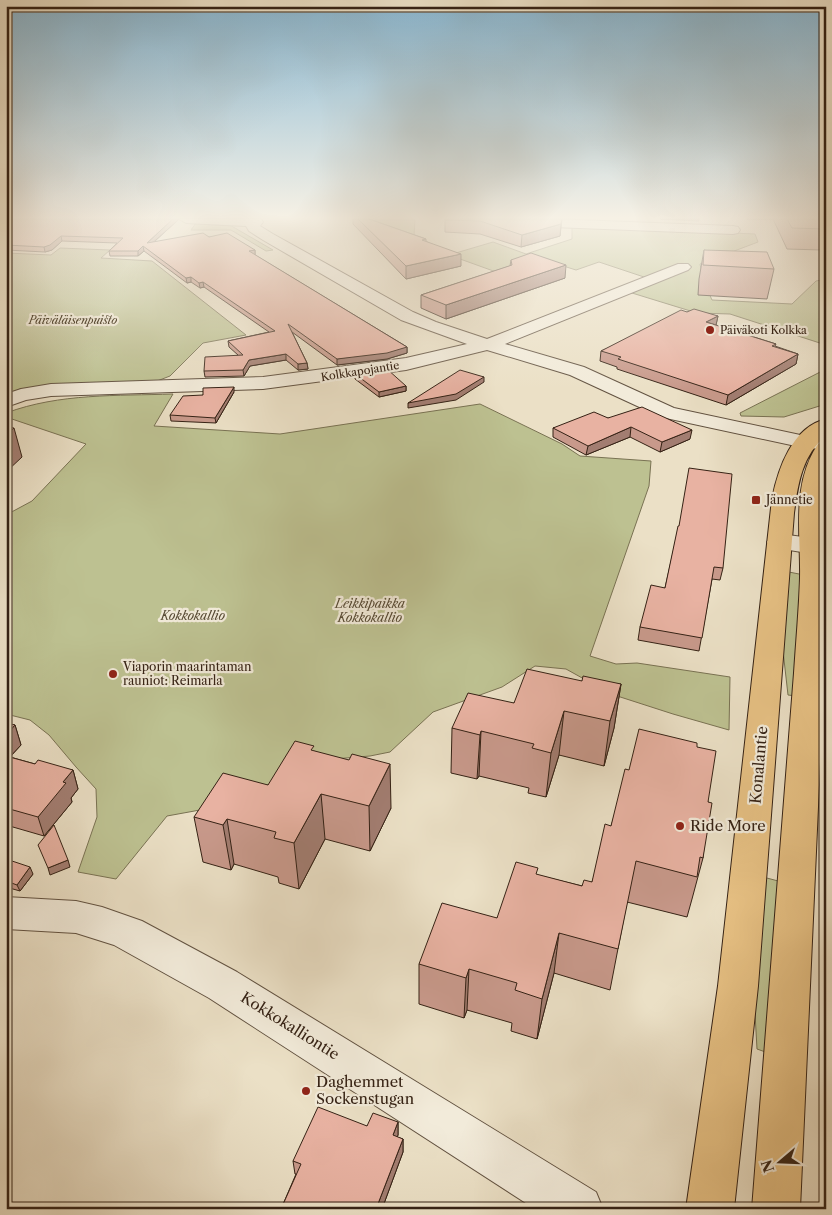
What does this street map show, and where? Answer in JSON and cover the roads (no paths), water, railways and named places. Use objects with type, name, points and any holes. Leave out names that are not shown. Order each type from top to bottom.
[{"type":"main road","name":"Konalantie","points":[[710,1209],[738,986],[786,485],[790,472],[820,439]]},
{"type":"main road","points":[[776,1209],[801,829],[814,573],[819,547],[812,501],[820,439]]},
{"type":"street","points":[[336,276],[407,316],[488,345],[577,371],[659,410],[703,421],[820,439]]},
{"type":"street","name":"Kolkkapojantie","points":[[14,398],[51,390],[228,385],[302,379],[406,364],[488,345],[661,276]]},
{"type":"street","points":[[780,542],[819,547]]},
{"type":"street","name":"Kokkokalliontie","points":[[6,913],[76,918],[102,923],[128,933],[223,985],[579,1209]]},
{"type":"place","name":"Päiväkoti Kolkka","points":[[710,330]]},
{"type":"place","name":"Jännetie","points":[[756,500]]},
{"type":"place","name":"Viaporin maarintaman rauniot: Reimarla","points":[[113,674]]},
{"type":"place","name":"Ride More","points":[[680,826]]},
{"type":"place","name":"Daghemmet Sockenstugan","points":[[306,1091]]},
{"type":"park label","name":"Päiväläisenpuisto","points":[[73,320]]},
{"type":"park label","name":"Leikkipaikka Kokkokallio","points":[[370,611]]},
{"type":"park label","name":"Kokkokallio","points":[[193,616]]}]
